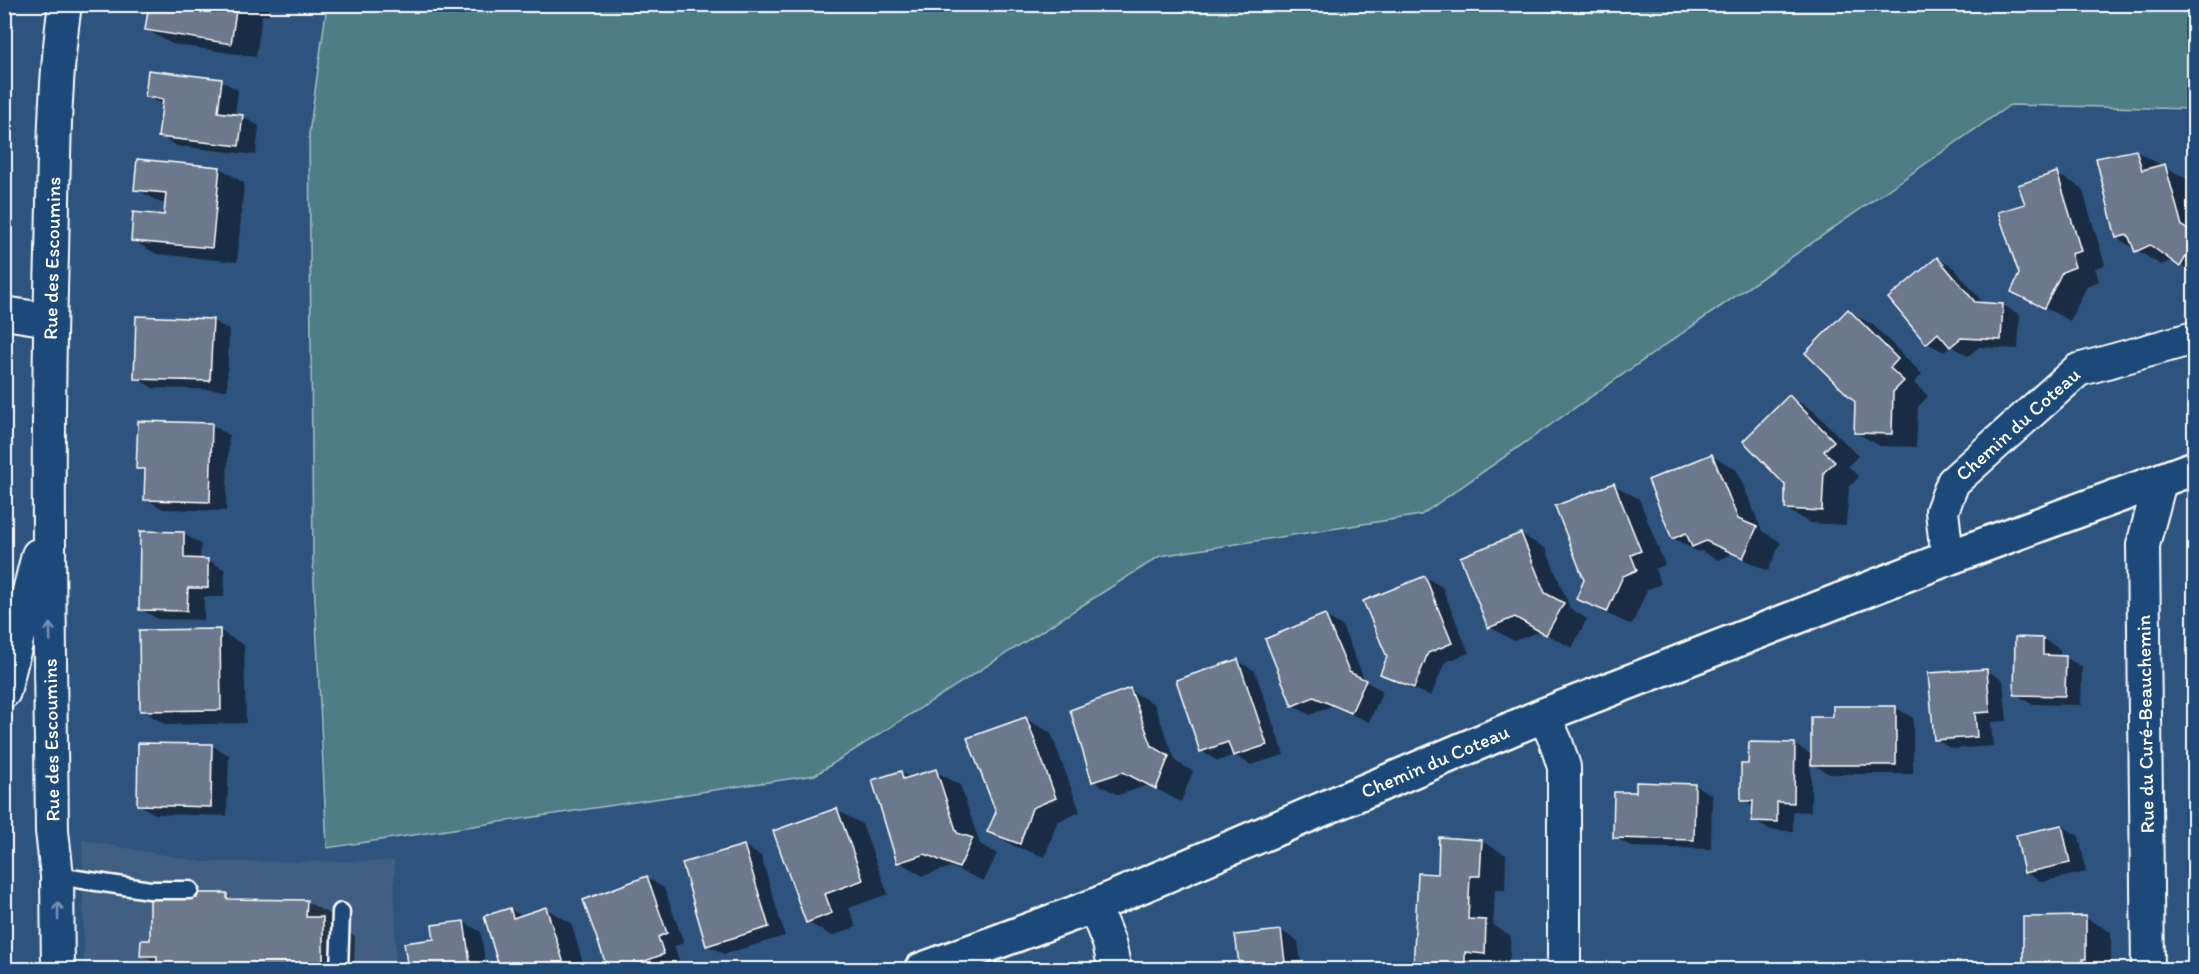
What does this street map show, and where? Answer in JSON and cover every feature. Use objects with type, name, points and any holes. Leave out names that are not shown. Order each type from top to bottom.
[{"type":"street","name":"Rue des Escoumins","points":[[58,969],[57,876],[52,831],[50,320],[58,55],[65,4]]},
{"type":"street","points":[[4,313],[50,320]]},
{"type":"street","name":"Chemin du Coteau","points":[[1951,557],[1945,538],[1942,511],[1953,482],[2078,370],[2194,338]]},
{"type":"street","name":"Chemin du Coteau","points":[[921,969],[1094,906],[1544,715],[1951,557],[2194,468]]},
{"type":"street","name":"Rue du Curé-Beauchemin","points":[[2148,969],[2143,545],[2160,482]]},
{"type":"street","name":"Rue des Escoumins","points":[[4,692],[49,511]]},
{"type":"street","points":[[1544,715],[1564,767],[1564,969]]},
{"type":"street","points":[[1094,906],[1109,943],[1115,969]]},
{"type":"lane","points":[[57,876],[150,890],[190,890]]},
{"type":"lane","points":[[339,969],[340,912]]},
{"type":"shaded area","points":[[82,840],[203,862],[394,861],[396,969],[84,969]]},
{"type":"green space","points":[[327,5],[2194,5],[2194,109],[2010,105],[1421,515],[1160,556],[815,775],[327,848],[313,560],[309,134]]},
{"type":"building","points":[[149,4],[237,4],[231,44],[145,30]]},
{"type":"building","points":[[148,70],[222,79],[218,112],[243,115],[239,146],[158,137],[163,99],[145,97]]},
{"type":"building","points":[[2136,150],[2142,170],[2165,164],[2182,226],[2194,234],[2194,243],[2180,267],[2150,245],[2135,252],[2128,235],[2116,238],[2096,158]]},
{"type":"building","points":[[137,159],[220,167],[212,248],[131,241],[133,212],[164,215],[166,193],[134,190]]},
{"type":"building","points":[[2057,172],[2081,251],[2071,254],[2075,267],[2062,272],[2044,308],[2011,292],[2019,274],[1998,212],[2025,204],[2018,185]]},
{"type":"building","points":[[1937,257],[1975,302],[2003,304],[2001,340],[1961,338],[1950,347],[1938,333],[1926,344],[1888,298]]},
{"type":"building","points":[[1848,309],[1898,359],[1890,368],[1904,381],[1893,392],[1892,434],[1854,433],[1855,402],[1805,353]]},
{"type":"building","points":[[136,316],[213,319],[210,381],[134,379]]},
{"type":"building","points":[[1789,395],[1834,441],[1824,451],[1835,462],[1824,472],[1822,511],[1785,509],[1785,485],[1743,441]]},
{"type":"building","points":[[138,421],[212,423],[210,502],[144,500],[145,469],[136,469]]},
{"type":"building","points":[[1712,454],[1738,519],[1757,527],[1743,558],[1706,541],[1692,547],[1686,533],[1672,539],[1648,480]]},
{"type":"building","points":[[1614,483],[1641,551],[1631,555],[1637,570],[1623,576],[1607,612],[1576,599],[1584,580],[1555,506]]},
{"type":"building","points":[[140,531],[184,532],[184,558],[208,559],[208,588],[188,588],[187,611],[139,610]]},
{"type":"building","points":[[1521,533],[1545,593],[1564,603],[1546,635],[1515,617],[1488,628],[1460,557]]},
{"type":"building","points":[[1425,576],[1452,643],[1428,653],[1414,688],[1380,674],[1387,657],[1363,601]]},
{"type":"building","points":[[1325,614],[1349,672],[1366,680],[1351,713],[1314,697],[1292,706],[1265,639]]},
{"type":"building","points":[[220,629],[221,710],[140,711],[139,630]]},
{"type":"building","points":[[2015,637],[2043,638],[2043,655],[2066,656],[2065,696],[2014,695]]},
{"type":"building","points":[[1238,659],[1267,745],[1233,756],[1228,742],[1200,752],[1176,680]]},
{"type":"building","points":[[1987,669],[1990,712],[1975,713],[1977,737],[1934,740],[1928,673]]},
{"type":"building","points":[[1130,688],[1152,746],[1169,756],[1156,789],[1123,772],[1092,782],[1070,710]]},
{"type":"building","points":[[1833,706],[1896,706],[1896,765],[1811,765],[1811,717],[1833,717]]},
{"type":"building","points":[[1026,717],[1056,798],[1032,808],[1020,844],[987,832],[996,812],[967,738]]},
{"type":"building","points":[[1749,742],[1795,743],[1794,803],[1777,802],[1777,822],[1752,821],[1753,801],[1741,801],[1741,764],[1748,764]]},
{"type":"building","points":[[138,743],[212,744],[211,807],[137,805]]},
{"type":"building","points":[[936,769],[957,833],[973,838],[959,868],[925,854],[897,863],[872,780],[901,771],[903,779]]},
{"type":"building","points":[[1636,782],[1695,784],[1694,840],[1613,838],[1614,792],[1636,792]]},
{"type":"building","points":[[837,808],[863,880],[825,894],[832,913],[806,923],[773,831]]},
{"type":"building","points":[[2062,825],[2070,863],[2024,873],[2016,835]]},
{"type":"building","points":[[1439,837],[1482,840],[1480,876],[1470,876],[1468,919],[1486,920],[1485,954],[1465,952],[1465,970],[1413,970],[1418,873],[1438,874]]},
{"type":"building","points":[[744,845],[769,927],[706,946],[682,863]]},
{"type":"building","points":[[647,876],[667,933],[658,937],[664,954],[621,970],[608,970],[583,900]]},
{"type":"building","points":[[197,893],[227,893],[227,899],[307,900],[306,917],[323,917],[323,970],[157,970],[157,956],[140,956],[141,940],[150,940],[150,897],[197,898]]},
{"type":"building","points":[[546,907],[566,970],[500,970],[484,916],[510,908],[513,918]]},
{"type":"building","points":[[2086,916],[2086,959],[2083,959],[2083,970],[2023,970],[2023,917]]},
{"type":"building","points":[[464,921],[471,970],[408,970],[404,943],[434,939],[432,925]]},
{"type":"building","points":[[1281,930],[1286,970],[1240,970],[1235,935]]}]
